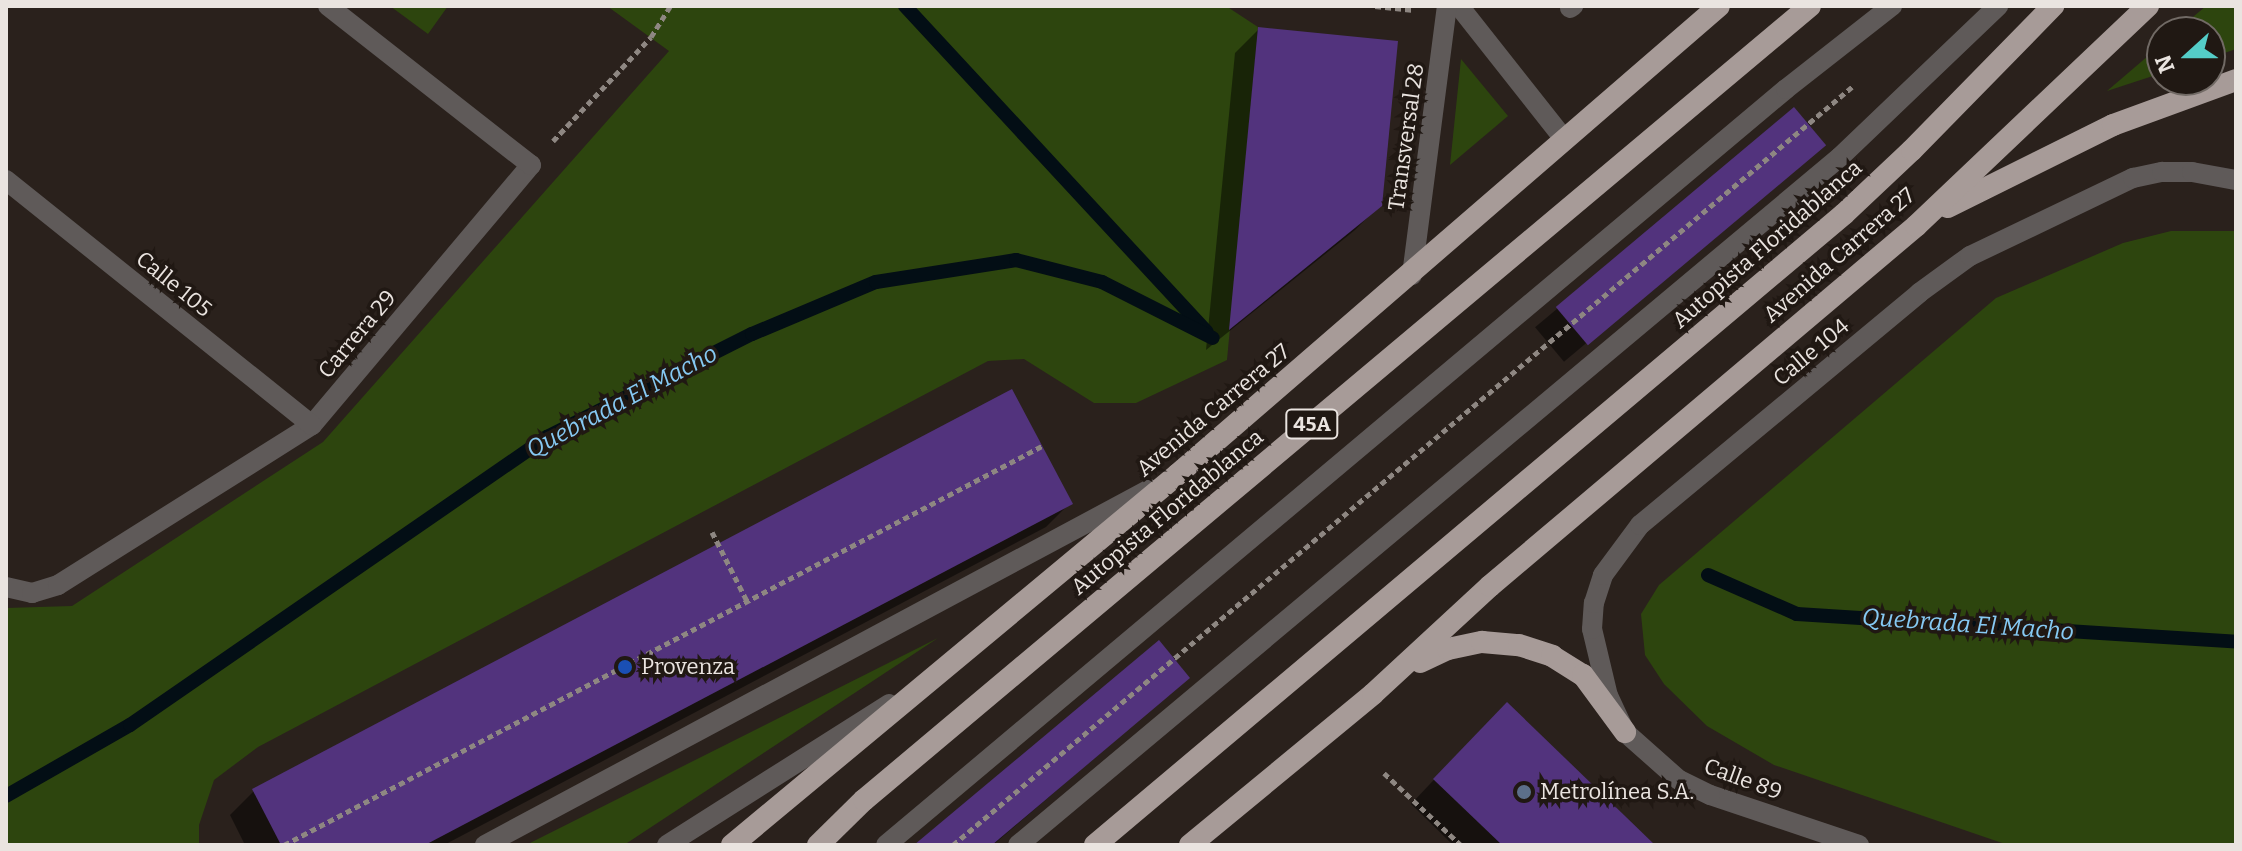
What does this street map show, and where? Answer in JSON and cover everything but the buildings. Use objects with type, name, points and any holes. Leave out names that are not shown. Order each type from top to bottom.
[{"type":"highway","name":"Avenida Carrera 27","points":[[732,845],[1178,474],[1412,275],[1719,6]]},
{"type":"highway","name":"Autopista Floridablanca","points":[[818,845],[864,800],[1810,6]]},
{"type":"highway","name":"Autopista Floridablanca","points":[[1095,845],[1844,214],[1921,141],[2053,6]]},
{"type":"highway","name":"Avenida Carrera 27","points":[[1190,845],[1373,694],[1490,586],[1916,226],[2148,6]]},
{"type":"highway","points":[[1916,226],[2016,170],[2113,125],[2236,80]]},
{"type":"highway","points":[[1373,694],[1424,660],[1448,649],[1482,642],[1519,645],[1552,656],[1583,675],[1625,732]]},
{"type":"street","points":[[328,6],[531,165]]},
{"type":"street","name":"Transversal 28","points":[[1412,275],[1447,6]]},
{"type":"street","points":[[1459,6],[1565,140]]},
{"type":"street","points":[[886,845],[1786,89],[1892,6]]},
{"type":"street","points":[[1018,845],[1840,157],[1998,6]]},
{"type":"street","name":"Carrera 29","points":[[6,587],[32,593],[58,585],[312,425],[531,165]]},
{"type":"street","name":"Calle 104","points":[[1625,732],[1608,696],[1592,629],[1594,603],[1603,575],[1640,525],[1919,293],[1970,256],[2133,178],[2192,172],[2236,180]]},
{"type":"street","name":"Calle 105","points":[[6,180],[312,425]]},
{"type":"street","points":[[485,845],[1178,474]]},
{"type":"street","points":[[667,845],[943,670]]},
{"type":"street","name":"Calle 89","points":[[1625,732],[1679,780],[1710,795],[1859,845]]},
{"type":"path","points":[[531,165],[651,37],[670,6]]},
{"type":"path","points":[[953,845],[1855,84]]},
{"type":"path","points":[[284,845],[1042,446]]},
{"type":"path","points":[[712,532],[747,601]]},
{"type":"path","points":[[1384,773],[1461,845]]},
{"type":"green space","points":[[390,6],[448,6],[428,34]]},
{"type":"green space","points":[[607,6],[1226,6],[1258,27],[1227,360],[1136,403],[1094,403],[1024,359],[988,361],[258,747],[214,780],[199,825],[199,845],[6,845],[6,608],[72,606],[323,442],[669,51]]},
{"type":"green space","points":[[2206,6],[2236,6],[2236,49],[2226,52],[2226,16],[2194,16]]},
{"type":"green space","points":[[2146,58],[2146,78],[2107,91]]},
{"type":"green space","points":[[1461,59],[1508,116],[1450,165]]},
{"type":"green space","points":[[2171,231],[2236,231],[2236,845],[2008,845],[1774,765],[1707,726],[1664,684],[1645,655],[1641,614],[1659,585],[1996,298],[2123,243]]},
{"type":"green space","points":[[938,638],[624,845],[526,845]]},
{"type":"waterway","points":[[905,6],[1207,332]]},
{"type":"waterway","name":"Quebrada El Macho","points":[[6,796],[130,725],[547,437],[752,334],[876,282],[1016,260],[1102,282],[1213,338]]},
{"type":"waterway","name":"Quebrada El Macho","points":[[1708,575],[1797,614],[2236,642]]},
{"type":"place","name":"Provenza","points":[[625,667]]},
{"type":"place","name":"Metrolínea S.A.","points":[[1524,792]]}]
